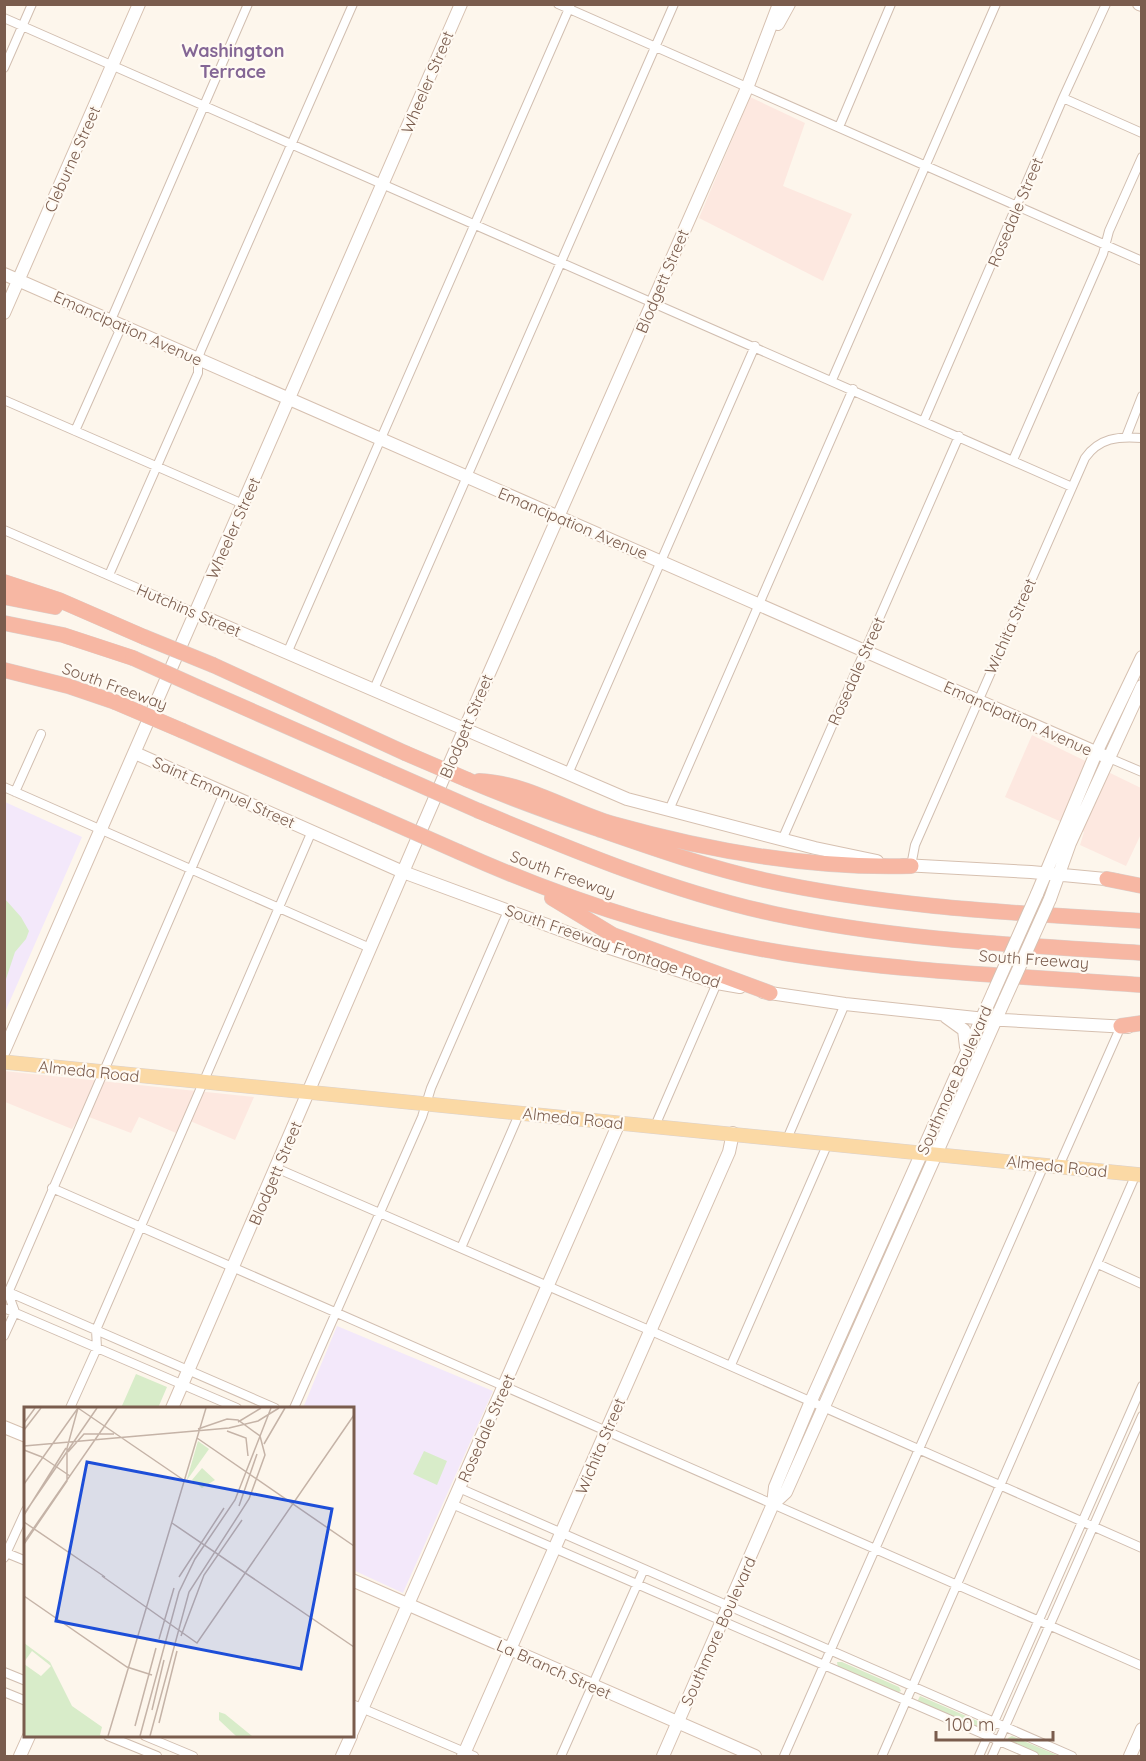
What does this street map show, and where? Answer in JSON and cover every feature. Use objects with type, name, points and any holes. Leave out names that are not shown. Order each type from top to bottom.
[{"type":"highway","points":[[4,582],[59,600],[213,665],[468,780],[674,840],[817,863],[911,866]]},
{"type":"highway","points":[[4,597],[45,604],[121,628]]},
{"type":"highway","points":[[4,623],[63,635],[133,658],[479,811],[661,882],[774,914],[900,935],[1142,953]]},
{"type":"highway","name":"South Freeway","points":[[4,670],[68,686],[115,702],[532,885],[688,932],[782,953],[857,964],[1142,985]]},
{"type":"highway","points":[[497,787],[695,862],[764,880],[837,893],[916,903],[1055,916],[1142,921]]},
{"type":"highway","points":[[1107,879],[1142,884]]},
{"type":"highway","points":[[532,885],[613,935],[770,993]]},
{"type":"highway","points":[[1055,916],[1142,930]]},
{"type":"highway","points":[[1027,976],[1142,978]]},
{"type":"highway","points":[[1121,1026],[1142,1023]]},
{"type":"main road","name":"Cleburne Street","points":[[4,313],[139,4]]},
{"type":"main road","name":"Wheeler Street","points":[[6,1045],[461,4]]},
{"type":"main road","name":"Blodgett Street","points":[[172,1407],[465,728],[747,88],[765,46],[779,4]]},
{"type":"main road","name":"Blodgett Street","points":[[765,46],[789,4]]},
{"type":"main road","name":"Emancipation Avenue","points":[[4,274],[1109,758]]},
{"type":"main road","name":"Hutchins Street","points":[[195,613],[374,689]]},
{"type":"main road","name":"Southmore Boulevard","points":[[663,1756],[773,1504],[775,1487],[811,1401],[1037,894],[1096,753],[1142,657]]},
{"type":"main road","name":"Southmore Boulevard","points":[[773,1504],[786,1492],[1050,899],[1070,843],[1142,686]]},
{"type":"main road","points":[[374,689],[627,799],[782,840],[911,866],[1107,879]]},
{"type":"main road","name":"Saint Emanuel Street","points":[[135,753],[312,831]]},
{"type":"main road","name":"South Freeway Frontage Road","points":[[312,831],[403,872],[717,983],[845,1004],[982,1018],[1142,1028]]},
{"type":"main road","points":[[1070,843],[1076,867],[1088,877]]},
{"type":"main road","points":[[940,1014],[958,1023],[964,1030],[966,1050]]},
{"type":"main road","name":"Almeda Road","points":[[4,1062],[1139,1175]]},
{"type":"main road","name":"Rosedale Street","points":[[354,1725],[358,1707],[408,1605],[619,1123]]},
{"type":"main road","name":"Wichita Street","points":[[467,1755],[729,1152],[733,1133]]},
{"type":"main road","points":[[887,1228],[900,1234]]},
{"type":"main road","points":[[4,1426],[24,1435]]},
{"type":"main road","name":"La Branch Street","points":[[354,1581],[755,1756]]},
{"type":"main road","points":[[1130,1756],[1142,1729]]},
{"type":"main road","points":[[20,1756],[29,1737]]},
{"type":"main road","name":"Rosedale Street","points":[[342,1756],[351,1737]]},
{"type":"street","points":[[4,68],[32,4]]},
{"type":"street","points":[[75,431],[119,332],[111,320],[248,4]]},
{"type":"street","points":[[109,575],[198,373],[198,358],[353,4]]},
{"type":"street","points":[[558,4],[570,7],[747,88],[926,165],[1017,208],[1142,261]]},
{"type":"street","points":[[374,689],[674,4]]},
{"type":"street","points":[[838,128],[891,4]]},
{"type":"street","points":[[832,380],[996,4]]},
{"type":"street","name":"Rosedale Street","points":[[924,420],[1106,4]]},
{"type":"street","points":[[288,651],[570,7]]},
{"type":"street","points":[[4,18],[562,261],[1072,487]]},
{"type":"street","points":[[1063,98],[1142,133]]},
{"type":"street","points":[[1013,460],[1142,157]]},
{"type":"street","points":[[568,774],[755,346]]},
{"type":"street","points":[[669,810],[853,389]]},
{"type":"street","points":[[1142,396],[1126,437],[1142,438]]},
{"type":"street","points":[[4,400],[243,504]]},
{"type":"street","name":"Rosedale Street","points":[[782,840],[959,436]]},
{"type":"street","name":"Wichita Street","points":[[911,866],[915,845],[977,700],[1090,450],[1107,440],[1126,437]]},
{"type":"street","name":"Hutchins Street","points":[[4,530],[195,613]]},
{"type":"street","points":[[15,792],[41,734]]},
{"type":"street","name":"Emancipation Avenue","points":[[1109,758],[1142,772]]},
{"type":"street","points":[[4,787],[370,948]]},
{"type":"street","points":[[4,1336],[15,1312],[6,1292],[224,793]]},
{"type":"street","points":[[70,1407],[97,1348],[96,1330],[312,831]]},
{"type":"street","points":[[294,1407],[422,1117],[425,1104],[508,911]]},
{"type":"street","points":[[655,1126],[717,983]]},
{"type":"street","points":[[787,1139],[845,1004]]},
{"type":"street","points":[[1059,1166],[1121,1026]]},
{"type":"street","points":[[461,1248],[520,1112]]},
{"type":"street","points":[[731,1365],[828,1143]]},
{"type":"street","points":[[784,1756],[1044,1165]]},
{"type":"street","points":[[276,1168],[731,1365],[1142,1548]]},
{"type":"street","points":[[882,1756],[1139,1175]]},
{"type":"street","points":[[52,1188],[1142,1666]]},
{"type":"street","points":[[1098,1264],[1142,1284]]},
{"type":"street","points":[[6,1292],[273,1407]]},
{"type":"street","points":[[4,1308],[235,1407]]},
{"type":"street","points":[[979,1756],[1142,1386]]},
{"type":"street","points":[[992,1756],[1142,1416]]},
{"type":"street","points":[[459,1488],[1072,1756]]},
{"type":"street","points":[[452,1504],[1034,1756]]},
{"type":"street","points":[[24,1514],[5,1554],[24,1560]]},
{"type":"street","points":[[561,1756],[644,1569]]},
{"type":"street","points":[[4,1672],[24,1680]]},
{"type":"street","points":[[4,1692],[24,1700]]},
{"type":"street","points":[[358,1707],[467,1755]]},
{"type":"street","points":[[110,1737],[145,1754],[157,1756]]},
{"type":"street","points":[[145,1754],[150,1737]]},
{"type":"street","points":[[152,1737],[193,1756]]},
{"type":"shaded area","points":[[750,97],[805,123],[783,186],[852,214],[823,281],[699,218]]},
{"type":"shaded area","points":[[1032,735],[1141,788],[1141,834],[1126,866],[1080,845],[1084,832],[1005,797]]},
{"type":"shaded area","points":[[5,802],[82,837],[5,1012]]},
{"type":"shaded area","points":[[4,1071],[254,1097],[235,1140],[183,1118],[176,1133],[139,1117],[131,1133],[81,1114],[72,1129],[5,1102]]},
{"type":"shaded area","points":[[337,1326],[493,1391],[403,1593],[354,1570],[354,1407],[303,1407]]},
{"type":"green space","points":[[5,899],[21,917],[29,931],[26,939],[15,952],[5,982]]},
{"type":"green space","points":[[136,1374],[167,1387],[158,1407],[121,1407]]},
{"type":"green space","points":[[424,1451],[447,1461],[437,1485],[413,1474]]},
{"type":"green space","points":[[837,1662],[842,1662],[899,1687],[901,1691],[897,1693],[838,1668]]},
{"type":"green space","points":[[920,1696],[980,1722],[982,1725],[978,1728],[917,1702]]},
{"type":"green space","points":[[1012,1736],[1059,1756],[1041,1756],[1009,1742],[1008,1738]]},
{"type":"district","name":"Washington Terrace","points":[[233,60]]}]
